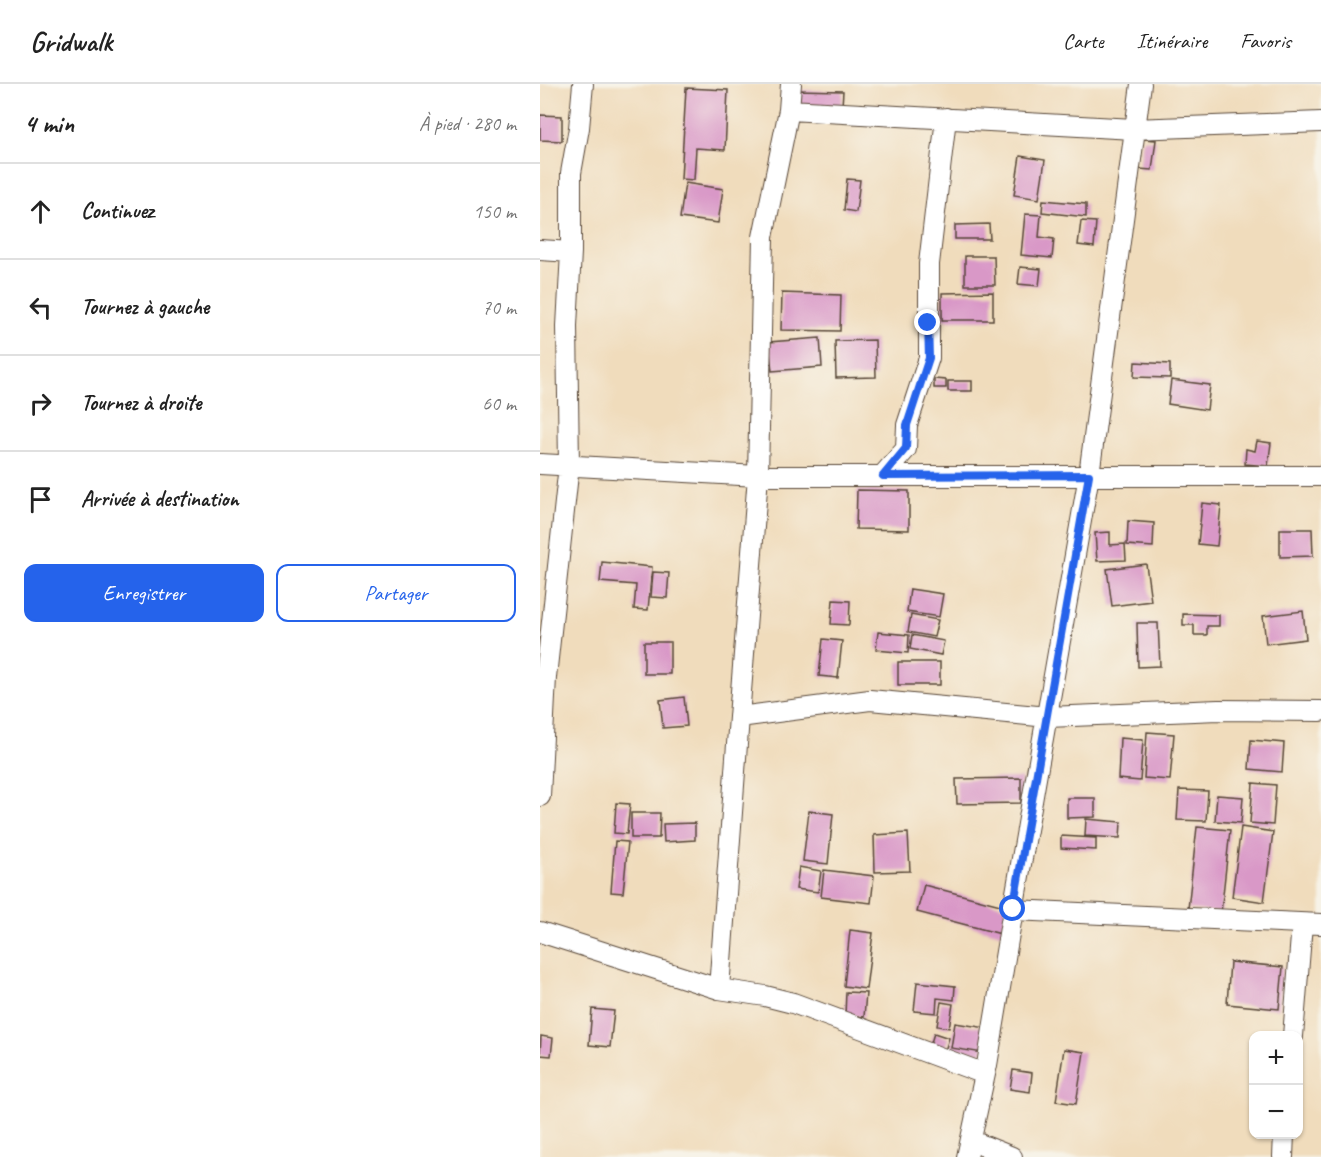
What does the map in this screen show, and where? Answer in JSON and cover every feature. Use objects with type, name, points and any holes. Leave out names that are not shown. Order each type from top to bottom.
[{"type":"street","points":[[540,796],[546,677],[569,465],[567,326],[572,173],[583,84]]},
{"type":"street","points":[[719,989],[758,476],[763,237],[789,110],[791,84]]},
{"type":"street","points":[[1012,1157],[969,1149],[985,1074],[1089,475],[1141,84]]},
{"type":"street","points":[[789,110],[1134,129],[1321,122]]},
{"type":"street","points":[[883,476],[906,448],[907,425],[929,358],[929,264],[946,118]]},
{"type":"street","points":[[540,250],[571,252]]},
{"type":"street","points":[[540,464],[758,476],[1321,476]]},
{"type":"street","points":[[739,717],[870,700],[1048,717],[1218,710],[1321,711]]},
{"type":"street","points":[[1013,909],[1312,924],[1294,1031]]},
{"type":"street","points":[[540,932],[719,989],[793,1003],[985,1074]]},
{"type":"street","points":[[1282,1157],[1284,1139]]},
{"type":"building","points":[[686,88],[728,90],[725,150],[696,148],[694,180],[681,179]]},
{"type":"building","points":[[795,90],[843,91],[842,106],[795,105]]},
{"type":"building","points":[[540,115],[562,116],[562,141],[540,140]]},
{"type":"building","points":[[1143,139],[1156,140],[1152,170],[1139,169]]},
{"type":"building","points":[[1020,156],[1045,160],[1039,199],[1014,195]]},
{"type":"building","points":[[847,179],[860,180],[856,212],[844,210]]},
{"type":"building","points":[[685,183],[723,189],[718,223],[680,218]]},
{"type":"building","points":[[1043,200],[1086,204],[1086,217],[1042,212]]},
{"type":"building","points":[[1025,214],[1041,215],[1039,237],[1054,239],[1052,258],[1021,255]]},
{"type":"building","points":[[1081,221],[1096,222],[1094,247],[1078,245]]},
{"type":"building","points":[[989,224],[990,239],[955,239],[955,225]]},
{"type":"building","points":[[965,256],[994,256],[995,285],[965,285]]},
{"type":"building","points":[[1020,267],[1041,269],[1039,286],[1018,284]]},
{"type":"building","points":[[993,292],[993,320],[942,320],[942,293]]},
{"type":"building","points":[[782,293],[841,295],[840,331],[781,330]]},
{"type":"building","points":[[820,338],[822,367],[772,371],[769,342]]},
{"type":"building","points":[[875,340],[876,377],[836,378],[835,341]]},
{"type":"building","points":[[1135,362],[1170,364],[1170,378],[1134,377]]},
{"type":"building","points":[[934,379],[946,380],[946,388],[934,388]]},
{"type":"building","points":[[1171,380],[1210,385],[1207,410],[1168,404]]},
{"type":"building","points":[[948,381],[972,381],[972,391],[948,391]]},
{"type":"building","points":[[1257,441],[1271,443],[1268,466],[1245,464],[1246,449],[1255,451]]},
{"type":"building","points":[[857,490],[909,491],[909,530],[856,529]]},
{"type":"building","points":[[1202,503],[1221,505],[1217,546],[1198,544]]},
{"type":"building","points":[[1128,521],[1154,523],[1153,547],[1127,545]]},
{"type":"building","points":[[1280,529],[1312,529],[1313,556],[1280,557]]},
{"type":"building","points":[[1110,532],[1110,545],[1125,544],[1126,560],[1097,561],[1095,533]]},
{"type":"building","points":[[602,562],[652,567],[648,610],[634,609],[636,585],[600,582]]},
{"type":"building","points":[[1146,564],[1151,601],[1112,606],[1107,569]]},
{"type":"building","points":[[653,572],[669,573],[667,598],[651,597]]},
{"type":"building","points":[[910,589],[943,594],[939,617],[907,612]]},
{"type":"building","points":[[833,600],[850,601],[849,625],[831,624]]},
{"type":"building","points":[[1303,611],[1306,639],[1266,644],[1263,616]]},
{"type":"building","points":[[1183,614],[1219,615],[1219,626],[1207,626],[1207,635],[1194,635],[1194,625],[1183,625]]},
{"type":"building","points":[[911,615],[938,620],[934,637],[908,632]]},
{"type":"building","points":[[1137,623],[1158,623],[1160,666],[1138,667]]},
{"type":"building","points":[[878,632],[909,635],[908,653],[876,650]]},
{"type":"building","points":[[912,635],[944,641],[941,655],[910,649]]},
{"type":"building","points":[[823,639],[842,641],[838,678],[819,676]]},
{"type":"building","points":[[644,642],[670,642],[670,674],[644,674]]},
{"type":"building","points":[[898,662],[940,662],[940,685],[898,685]]},
{"type":"building","points":[[684,697],[687,726],[663,728],[660,700]]},
{"type":"building","points":[[1147,732],[1174,734],[1170,780],[1144,778]]},
{"type":"building","points":[[1120,738],[1143,740],[1140,781],[1118,779]]},
{"type":"building","points":[[1251,740],[1284,743],[1282,772],[1249,769]]},
{"type":"building","points":[[1021,778],[1021,803],[957,804],[956,779]]},
{"type":"building","points":[[1253,783],[1276,785],[1273,825],[1250,823]]},
{"type":"building","points":[[1179,790],[1208,791],[1206,821],[1177,820]]},
{"type":"building","points":[[1217,795],[1243,797],[1241,823],[1215,821]]},
{"type":"building","points":[[1067,798],[1095,798],[1095,817],[1067,818]]},
{"type":"building","points":[[616,803],[630,804],[627,834],[614,833]]},
{"type":"building","points":[[809,811],[833,814],[828,864],[803,861]]},
{"type":"building","points":[[631,813],[660,813],[659,838],[631,838]]},
{"type":"building","points":[[1086,819],[1121,822],[1120,838],[1085,836]]},
{"type":"building","points":[[695,823],[695,840],[664,842],[663,824]]},
{"type":"building","points":[[1197,827],[1230,830],[1221,913],[1188,909]]},
{"type":"building","points":[[1241,827],[1273,832],[1264,902],[1232,897]]},
{"type":"building","points":[[908,833],[910,871],[875,872],[874,835]]},
{"type":"building","points":[[1061,836],[1096,838],[1096,850],[1061,848]]},
{"type":"building","points":[[615,841],[628,842],[623,893],[611,892]]},
{"type":"building","points":[[799,867],[821,871],[818,892],[796,889]]},
{"type":"building","points":[[824,870],[874,876],[871,903],[821,897]]},
{"type":"building","points":[[924,885],[1008,907],[1001,934],[917,912]]},
{"type":"building","points":[[850,930],[873,933],[866,989],[844,986]]},
{"type":"building","points":[[1230,962],[1283,967],[1279,1009],[1227,1004]]},
{"type":"building","points":[[917,982],[955,986],[954,1000],[937,998],[936,1013],[914,1011]]},
{"type":"building","points":[[846,992],[866,993],[864,1017],[845,1015]]},
{"type":"building","points":[[941,1002],[953,1004],[949,1028],[937,1026]]},
{"type":"building","points":[[592,1009],[614,1011],[610,1047],[589,1045]]},
{"type":"building","points":[[955,1023],[987,1028],[983,1053],[951,1048]]},
{"type":"building","points":[[934,1033],[949,1038],[945,1051],[930,1046]]},
{"type":"building","points":[[541,1036],[553,1038],[551,1056],[540,1055]]},
{"type":"building","points":[[1064,1049],[1084,1052],[1076,1104],[1056,1101]]},
{"type":"building","points":[[1013,1070],[1032,1073],[1030,1092],[1010,1089]]},
{"type":"route","points":[[928,323],[929,358],[907,425],[906,448],[883,476],[1089,475],[1013,909]]}]
